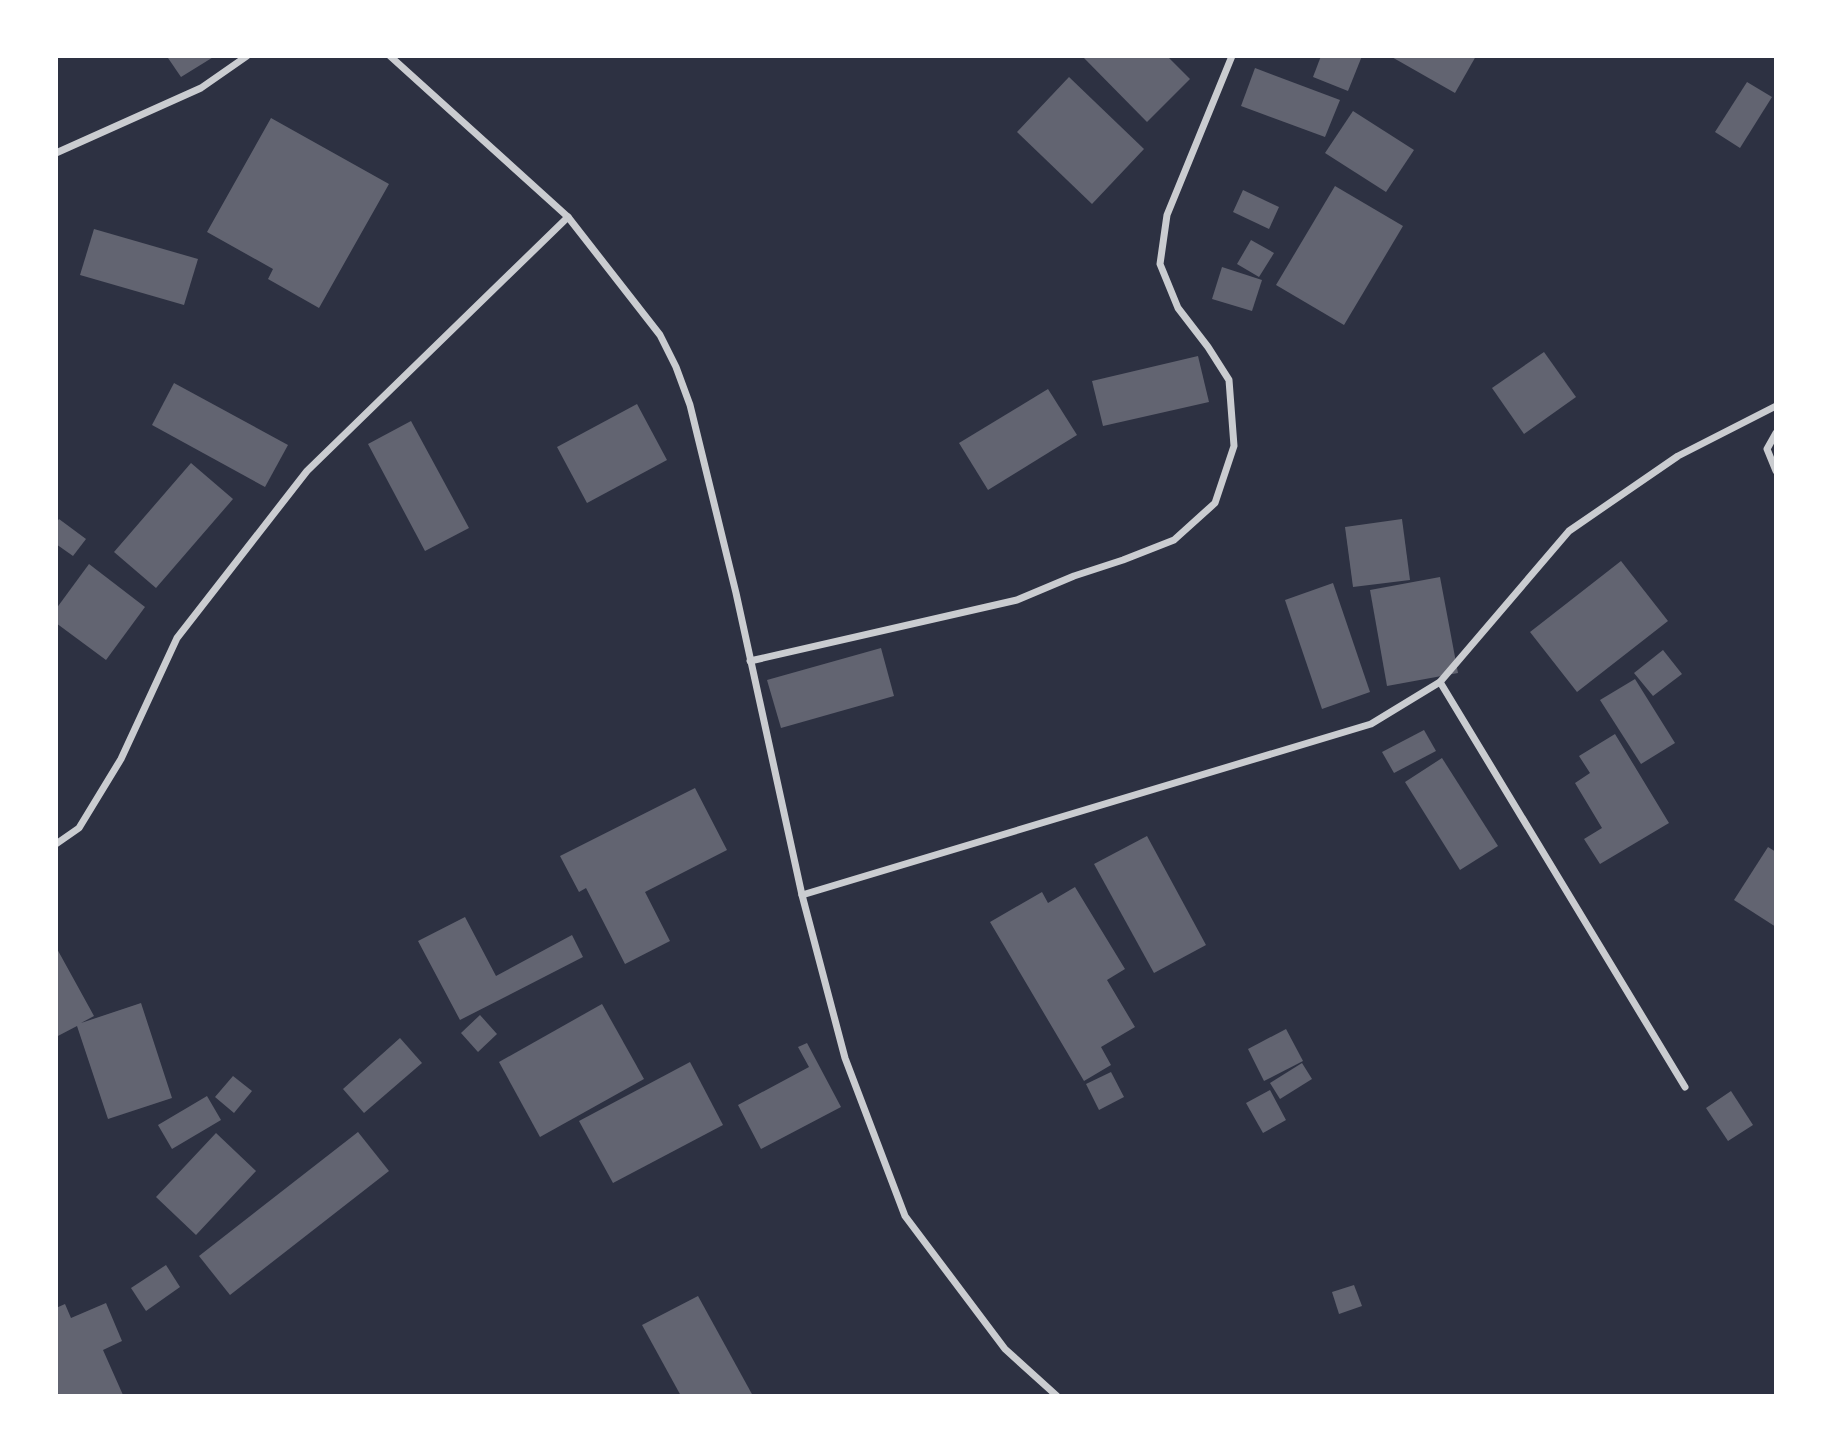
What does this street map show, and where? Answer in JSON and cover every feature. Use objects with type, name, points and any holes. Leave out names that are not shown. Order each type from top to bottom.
[{"type":"street","points":[[56,153],[201,88],[247,56]]},
{"type":"street","points":[[390,56],[568,217],[660,335],[676,367],[690,405],[802,895],[845,1058],[905,1216],[1005,1349],[1057,1396]]},
{"type":"street","points":[[750,662],[1017,600],[1174,540],[1215,503],[1234,446],[1229,380],[1178,308],[1160,264],[1167,215],[1231,56]]},
{"type":"street","points":[[56,844],[79,828],[121,759],[177,638],[307,471],[568,217]]},
{"type":"street","points":[[802,895],[1371,724],[1440,682],[1569,531],[1678,456],[1776,406]]},
{"type":"street","points":[[1776,433],[1768,449],[1776,471]]},
{"type":"street","points":[[1440,682],[1685,1087]]},
{"type":"building","points":[[215,56],[181,77],[168,58]]},
{"type":"building","points":[[1082,56],[1167,56],[1190,79],[1147,122]]},
{"type":"building","points":[[1321,56],[1362,56],[1348,91],[1313,77]]},
{"type":"building","points":[[1390,56],[1476,56],[1455,93]]},
{"type":"building","points":[[1255,68],[1340,100],[1325,137],[1241,106]]},
{"type":"building","points":[[1069,77],[1144,149],[1092,204],[1017,132]]},
{"type":"building","points":[[1747,82],[1772,97],[1740,148],[1715,132]]},
{"type":"building","points":[[1353,111],[1414,150],[1386,192],[1325,153]]},
{"type":"building","points":[[271,118],[389,184],[319,308],[268,279],[273,269],[207,232]]},
{"type":"building","points":[[1335,186],[1403,226],[1344,325],[1276,285]]},
{"type":"building","points":[[1243,190],[1279,207],[1269,229],[1233,212]]},
{"type":"building","points":[[94,229],[198,259],[184,305],[80,275]]},
{"type":"building","points":[[1251,240],[1274,253],[1259,277],[1237,264]]},
{"type":"building","points":[[1222,267],[1262,280],[1252,311],[1212,299]]},
{"type":"building","points":[[1544,352],[1576,397],[1524,434],[1492,388]]},
{"type":"building","points":[[1198,356],[1209,402],[1103,426],[1092,381]]},
{"type":"building","points":[[174,383],[288,445],[265,487],[152,425]]},
{"type":"building","points":[[1048,389],[1077,435],[988,490],[959,443]]},
{"type":"building","points":[[637,404],[667,460],[587,503],[557,447]]},
{"type":"building","points":[[411,421],[469,528],[425,551],[368,444]]},
{"type":"building","points":[[191,463],[233,499],[156,588],[114,552]]},
{"type":"building","points":[[59,519],[86,539],[73,556],[56,544],[56,523]]},
{"type":"building","points":[[1402,519],[1410,580],[1353,587],[1345,527]]},
{"type":"building","points":[[1621,561],[1668,621],[1577,692],[1530,632]]},
{"type":"building","points":[[89,564],[145,607],[106,660],[56,623],[56,609]]},
{"type":"building","points":[[1440,577],[1458,673],[1387,686],[1370,590]]},
{"type":"building","points":[[1333,583],[1370,692],[1322,709],[1285,600]]},
{"type":"building","points":[[881,648],[894,696],[781,728],[767,680]]},
{"type":"building","points":[[1663,650],[1682,674],[1653,696],[1634,673]]},
{"type":"building","points":[[1635,679],[1675,743],[1641,764],[1600,700]]},
{"type":"building","points":[[1424,730],[1436,751],[1394,773],[1382,752]]},
{"type":"building","points":[[1615,734],[1669,823],[1600,864],[1584,839],[1602,828],[1575,783],[1590,773],[1579,756]]},
{"type":"building","points":[[1442,758],[1498,846],[1460,870],[1405,782]]},
{"type":"building","points":[[695,788],[727,850],[645,892],[670,941],[625,964],[586,888],[579,892],[560,856]]},
{"type":"building","points":[[1147,836],[1206,945],[1154,973],[1094,864]]},
{"type":"building","points":[[1768,847],[1776,852],[1776,927],[1734,900]]},
{"type":"building","points":[[1075,887],[1125,969],[1107,980],[1135,1027],[1101,1047],[1111,1065],[1084,1081],[990,922],[1042,892],[1048,903]]},
{"type":"building","points":[[465,917],[496,976],[572,935],[583,957],[460,1020],[418,941]]},
{"type":"building","points":[[56,947],[94,1016],[81,1023],[141,1003],[172,1098],[108,1119],[77,1026],[56,1037]]},
{"type":"building","points":[[602,1004],[644,1079],[540,1137],[499,1062]]},
{"type":"building","points":[[480,1015],[497,1034],[478,1052],[461,1033]]},
{"type":"building","points":[[1286,1029],[1303,1061],[1264,1081],[1248,1049]]},
{"type":"building","points":[[400,1038],[422,1063],[364,1113],[343,1089]]},
{"type":"building","points":[[807,1043],[841,1107],[761,1149],[738,1105],[809,1067],[798,1047]]},
{"type":"building","points":[[690,1062],[723,1125],[613,1183],[579,1121]]},
{"type":"building","points":[[1302,1063],[1312,1079],[1280,1099],[1270,1083]]},
{"type":"building","points":[[1111,1072],[1124,1097],[1099,1110],[1086,1084]]},
{"type":"building","points":[[233,1076],[252,1091],[234,1113],[215,1097]]},
{"type":"building","points":[[1270,1090],[1286,1120],[1263,1133],[1246,1103]]},
{"type":"building","points":[[1731,1091],[1753,1125],[1728,1141],[1706,1108]]},
{"type":"building","points":[[207,1096],[221,1120],[172,1149],[158,1125]]},
{"type":"building","points":[[358,1132],[389,1171],[230,1295],[199,1256]]},
{"type":"building","points":[[216,1133],[256,1171],[196,1235],[156,1197]]},
{"type":"building","points":[[166,1265],[180,1287],[146,1311],[131,1288]]},
{"type":"building","points":[[1354,1285],[1362,1306],[1339,1314],[1332,1292]]},
{"type":"building","points":[[698,1296],[753,1396],[681,1396],[642,1325]]},
{"type":"building","points":[[106,1303],[122,1341],[103,1350],[123,1395],[59,1396],[56,1388],[56,1308],[65,1304],[71,1318]]}]
